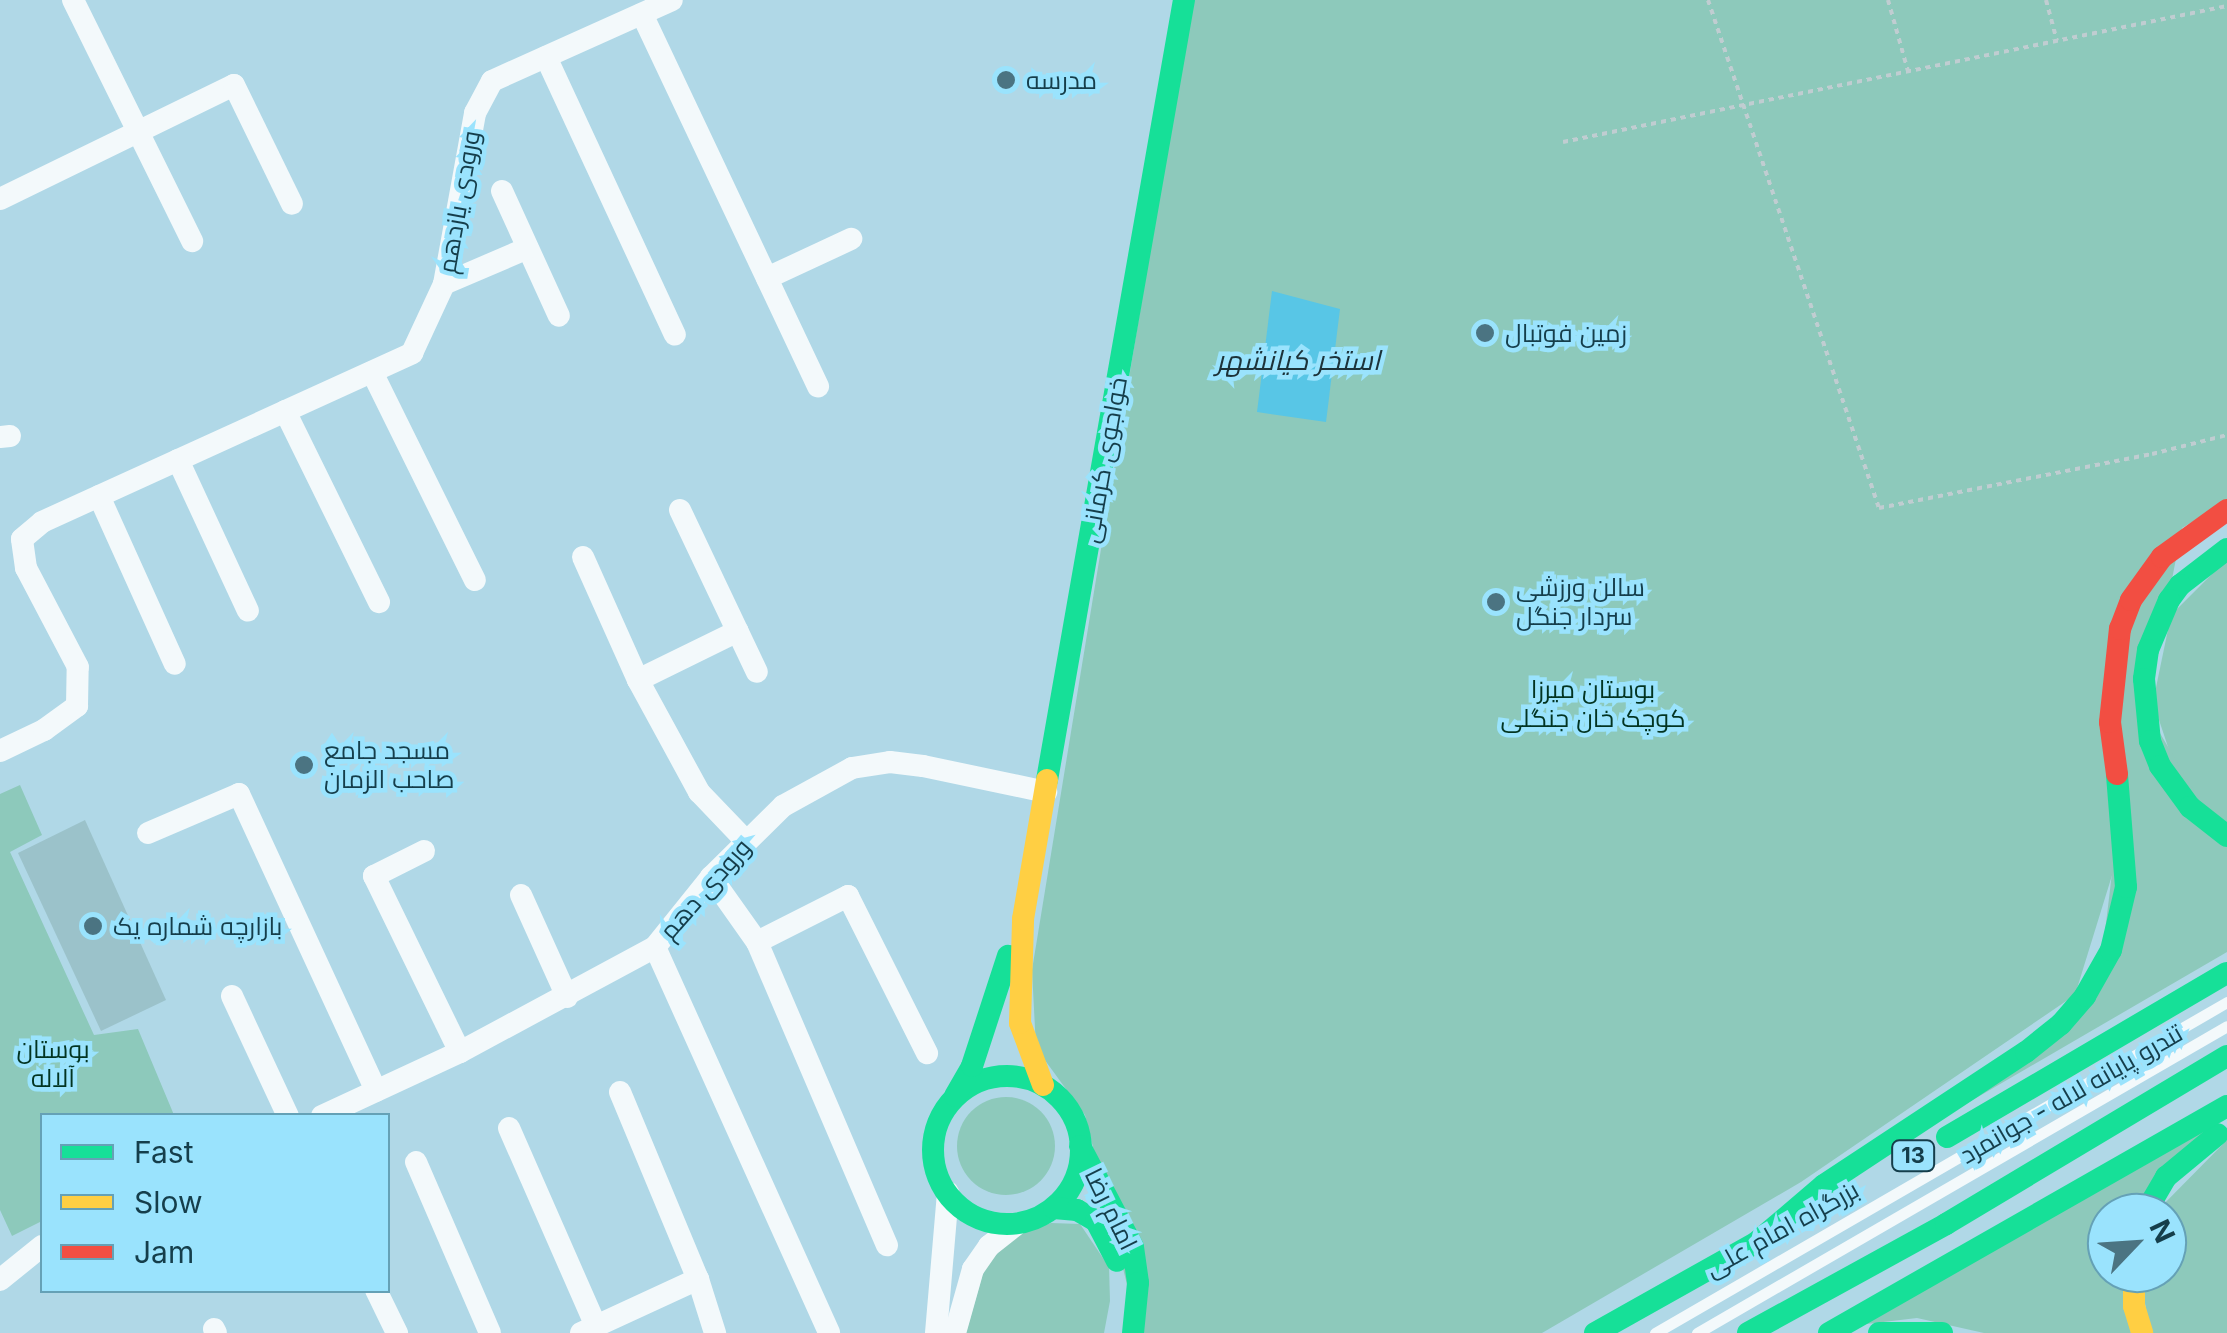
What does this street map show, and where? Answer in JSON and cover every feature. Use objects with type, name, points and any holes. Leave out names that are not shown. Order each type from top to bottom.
[{"type":"main road","name":"خواجوی کرمانی","points":[[1023,919],[1184,0]]},
{"type":"main road","points":[[1757,1242],[1824,1185],[2026,1052],[2062,1024],[2085,996],[2111,950],[2126,887],[2124,823],[2110,722],[2120,629],[2131,600],[2162,557],[2227,510]]},
{"type":"main road","points":[[2227,549],[2180,585],[2169,600],[2148,650],[2144,678],[2150,741],[2160,766],[2190,807],[2227,836]]},
{"type":"main road","points":[[1023,919],[1020,1023],[1043,1086],[1072,1116],[1080,1146],[1076,1177],[1054,1208],[1017,1224],[976,1218],[948,1193],[936,1172],[932,1152],[942,1114],[972,1066],[1023,919]]},
{"type":"main road","name":"بزرگراه امام علی","points":[[1595,1333],[1916,1154],[2227,973]]},
{"type":"main road","points":[[1748,1333],[1946,1224],[2227,1056]]},
{"type":"main road","points":[[954,1098],[969,1086],[1006,1076],[1043,1086]]},
{"type":"main road","points":[[1829,1333],[2227,1106]]},
{"type":"main road","points":[[2157,1193],[2166,1177],[2227,1127]]},
{"type":"main road","name":"امام رضا","points":[[1080,1146],[1133,1247],[1138,1282],[1133,1333]]},
{"type":"main road","name":"امام رضا","points":[[1054,1208],[1087,1215],[1110,1242],[1120,1286],[1114,1333]]},
{"type":"main road","points":[[2134,1293],[2142,1333]]},
{"type":"main road","points":[[1879,1333],[1942,1333]]},
{"type":"street","points":[[73,0],[192,241]]},
{"type":"street","name":"ورودی یازدهم","points":[[0,751],[44,730],[77,706],[78,667],[26,568],[22,540],[42,522],[412,354],[444,284],[475,113],[492,82],[672,0]]},
{"type":"street","points":[[642,14],[818,386]]},
{"type":"street","points":[[546,57],[675,335]]},
{"type":"street","points":[[0,199],[234,85],[292,204]]},
{"type":"street","points":[[502,191],[559,316]]},
{"type":"street","points":[[767,278],[851,239]]},
{"type":"street","points":[[444,284],[528,248]]},
{"type":"street","points":[[372,372],[475,580]]},
{"type":"street","points":[[285,411],[378,602]]},
{"type":"street","points":[[178,460],[248,611]]},
{"type":"street","points":[[99,496],[176,664]]},
{"type":"street","points":[[680,510],[757,672]]},
{"type":"street","points":[[583,557],[638,680],[699,792],[746,841]]},
{"type":"street","points":[[638,680],[738,631]]},
{"type":"street","name":"ورودی دهم","points":[[328,1113],[460,1052],[655,947],[711,877],[783,806],[852,768],[890,762],[1046,792]]},
{"type":"street","points":[[148,832],[239,794],[376,1091]]},
{"type":"street","points":[[424,851],[374,876],[460,1052]]},
{"type":"street","points":[[711,877],[757,942],[887,1245]]},
{"type":"street","points":[[521,895],[567,997]]},
{"type":"street","points":[[757,942],[848,896],[927,1053]]},
{"type":"street","points":[[655,947],[829,1333]]},
{"type":"street","points":[[232,996],[287,1113]]},
{"type":"street","points":[[620,1092],[698,1278],[715,1333]]},
{"type":"street","points":[[509,1128],[589,1330],[698,1278]]},
{"type":"street","points":[[416,1162],[490,1333]]},
{"type":"street","points":[[936,1333],[948,1193]]},
{"type":"street","points":[[955,1333],[973,1268],[989,1246],[1017,1224]]},
{"type":"street","points":[[0,1280],[40,1248]]},
{"type":"street","points":[[377,1293],[396,1333]]},
{"type":"lane","name":"تندرو پایانه لاله - جوانمرد","points":[[1655,1333],[1996,1140],[2227,1002]]},
{"type":"lane","points":[[1696,1333],[2227,1026]]},
{"type":"path","points":[[1708,0],[1879,508],[2152,454],[2227,435]]},
{"type":"path","points":[[1888,0],[1908,71]]},
{"type":"path","points":[[2046,0],[2057,41]]},
{"type":"path","points":[[1563,142],[2227,6]]},
{"type":"green space","name":"بوستان میرزا کوچک خان جنگلی","points":[[1191,0],[2227,0],[2227,501],[2182,528],[2118,856],[2075,995],[1801,1182],[1542,1333],[1139,1333],[1085,1115],[1036,1048],[1032,970]]},
{"type":"green space","points":[[2227,559],[2227,826],[2181,786],[2153,702],[2171,615]]},
{"type":"green space","points":[[2134,689],[2227,847],[2227,952],[1892,1147],[2098,990]]},
{"type":"green space","name":"بوستان آلاله","points":[[20,785],[42,835],[10,852],[94,1035],[138,1029],[173,1113],[40,1113],[40,1222],[12,1236],[0,1210],[0,794]]},
{"type":"green space","points":[[1006,1097],[1025,1100],[1041,1111],[1052,1127],[1052,1165],[1041,1181],[1025,1192],[1006,1195],[987,1192],[971,1181],[960,1165],[957,1146],[960,1127],[971,1111],[987,1100]]},
{"type":"green space","points":[[2227,1114],[2152,1193],[2089,1193]]},
{"type":"green space","points":[[2227,1140],[2227,1333],[2150,1333],[2143,1293],[2187,1293],[2187,1193],[2175,1193]]},
{"type":"green space","points":[[2087,1194],[2087,1293],[2126,1293],[2131,1333],[1984,1333],[1917,1318],[1858,1325]]},
{"type":"green space","points":[[1051,1223],[1080,1224],[1109,1267],[1110,1301],[1104,1333],[966,1333],[983,1273],[994,1256],[1020,1234]]},
{"type":"water","name":"استخر کیانشهر","points":[[1272,291],[1340,309],[1326,422],[1257,412]]},
{"type":"building","name":"بازارچه شماره یک","points":[[85,820],[166,1000],[101,1031],[18,853]]},
{"type":"traffic: fast","points":[[1047,780],[1184,0]]},
{"type":"traffic: fast","points":[[2227,549],[2180,585],[2169,600],[2148,650],[2144,679],[2150,741],[2160,766],[2190,807],[2227,836]]},
{"type":"traffic: fast","points":[[1757,1242],[1824,1185],[2026,1052],[2061,1024],[2085,996],[2111,950],[2126,887],[2117,774]]},
{"type":"traffic: fast","points":[[955,1096],[972,1066],[1008,956]]},
{"type":"traffic: fast","points":[[1947,1137],[2227,973]]},
{"type":"traffic: fast","points":[[1748,1333],[1946,1224],[2227,1056]]},
{"type":"traffic: fast","points":[[1007,1076],[1035,1082],[1059,1098],[1075,1122],[1081,1150],[1075,1178],[1059,1202],[1035,1218],[1007,1224],[979,1218],[955,1202],[939,1178],[933,1150],[939,1122],[955,1098],[979,1082],[1007,1076]]},
{"type":"traffic: fast","points":[[1829,1333],[2227,1106]]},
{"type":"traffic: fast","points":[[2157,1193],[2166,1177],[2218,1134]]},
{"type":"traffic: fast","points":[[1080,1146],[1133,1247],[1138,1283],[1133,1333]]},
{"type":"traffic: fast","points":[[1054,1208],[1077,1210],[1096,1221],[1117,1261]]},
{"type":"traffic: fast","points":[[1595,1333],[1780,1229]]},
{"type":"traffic: fast","points":[[1879,1333],[1942,1333]]},
{"type":"traffic: slow","points":[[1043,1085],[1020,1023],[1023,919],[1047,780]]},
{"type":"traffic: slow","points":[[2134,1293],[2142,1333]]},
{"type":"traffic: jam","points":[[2117,774],[2110,722],[2120,629],[2131,600],[2162,557],[2227,510]]},
{"type":"place","name":"مدرسه","points":[[1006,80]]},
{"type":"place","name":"زمین فوتبال","points":[[1485,333]]},
{"type":"place","name":"سالن ورزشی سردار جنگل","points":[[1496,602]]},
{"type":"place","name":"مسجد جامع صاحب الزمان","points":[[304,765]]},
{"type":"place","name":"بازارچه شماره یک","points":[[93,926]]}]
